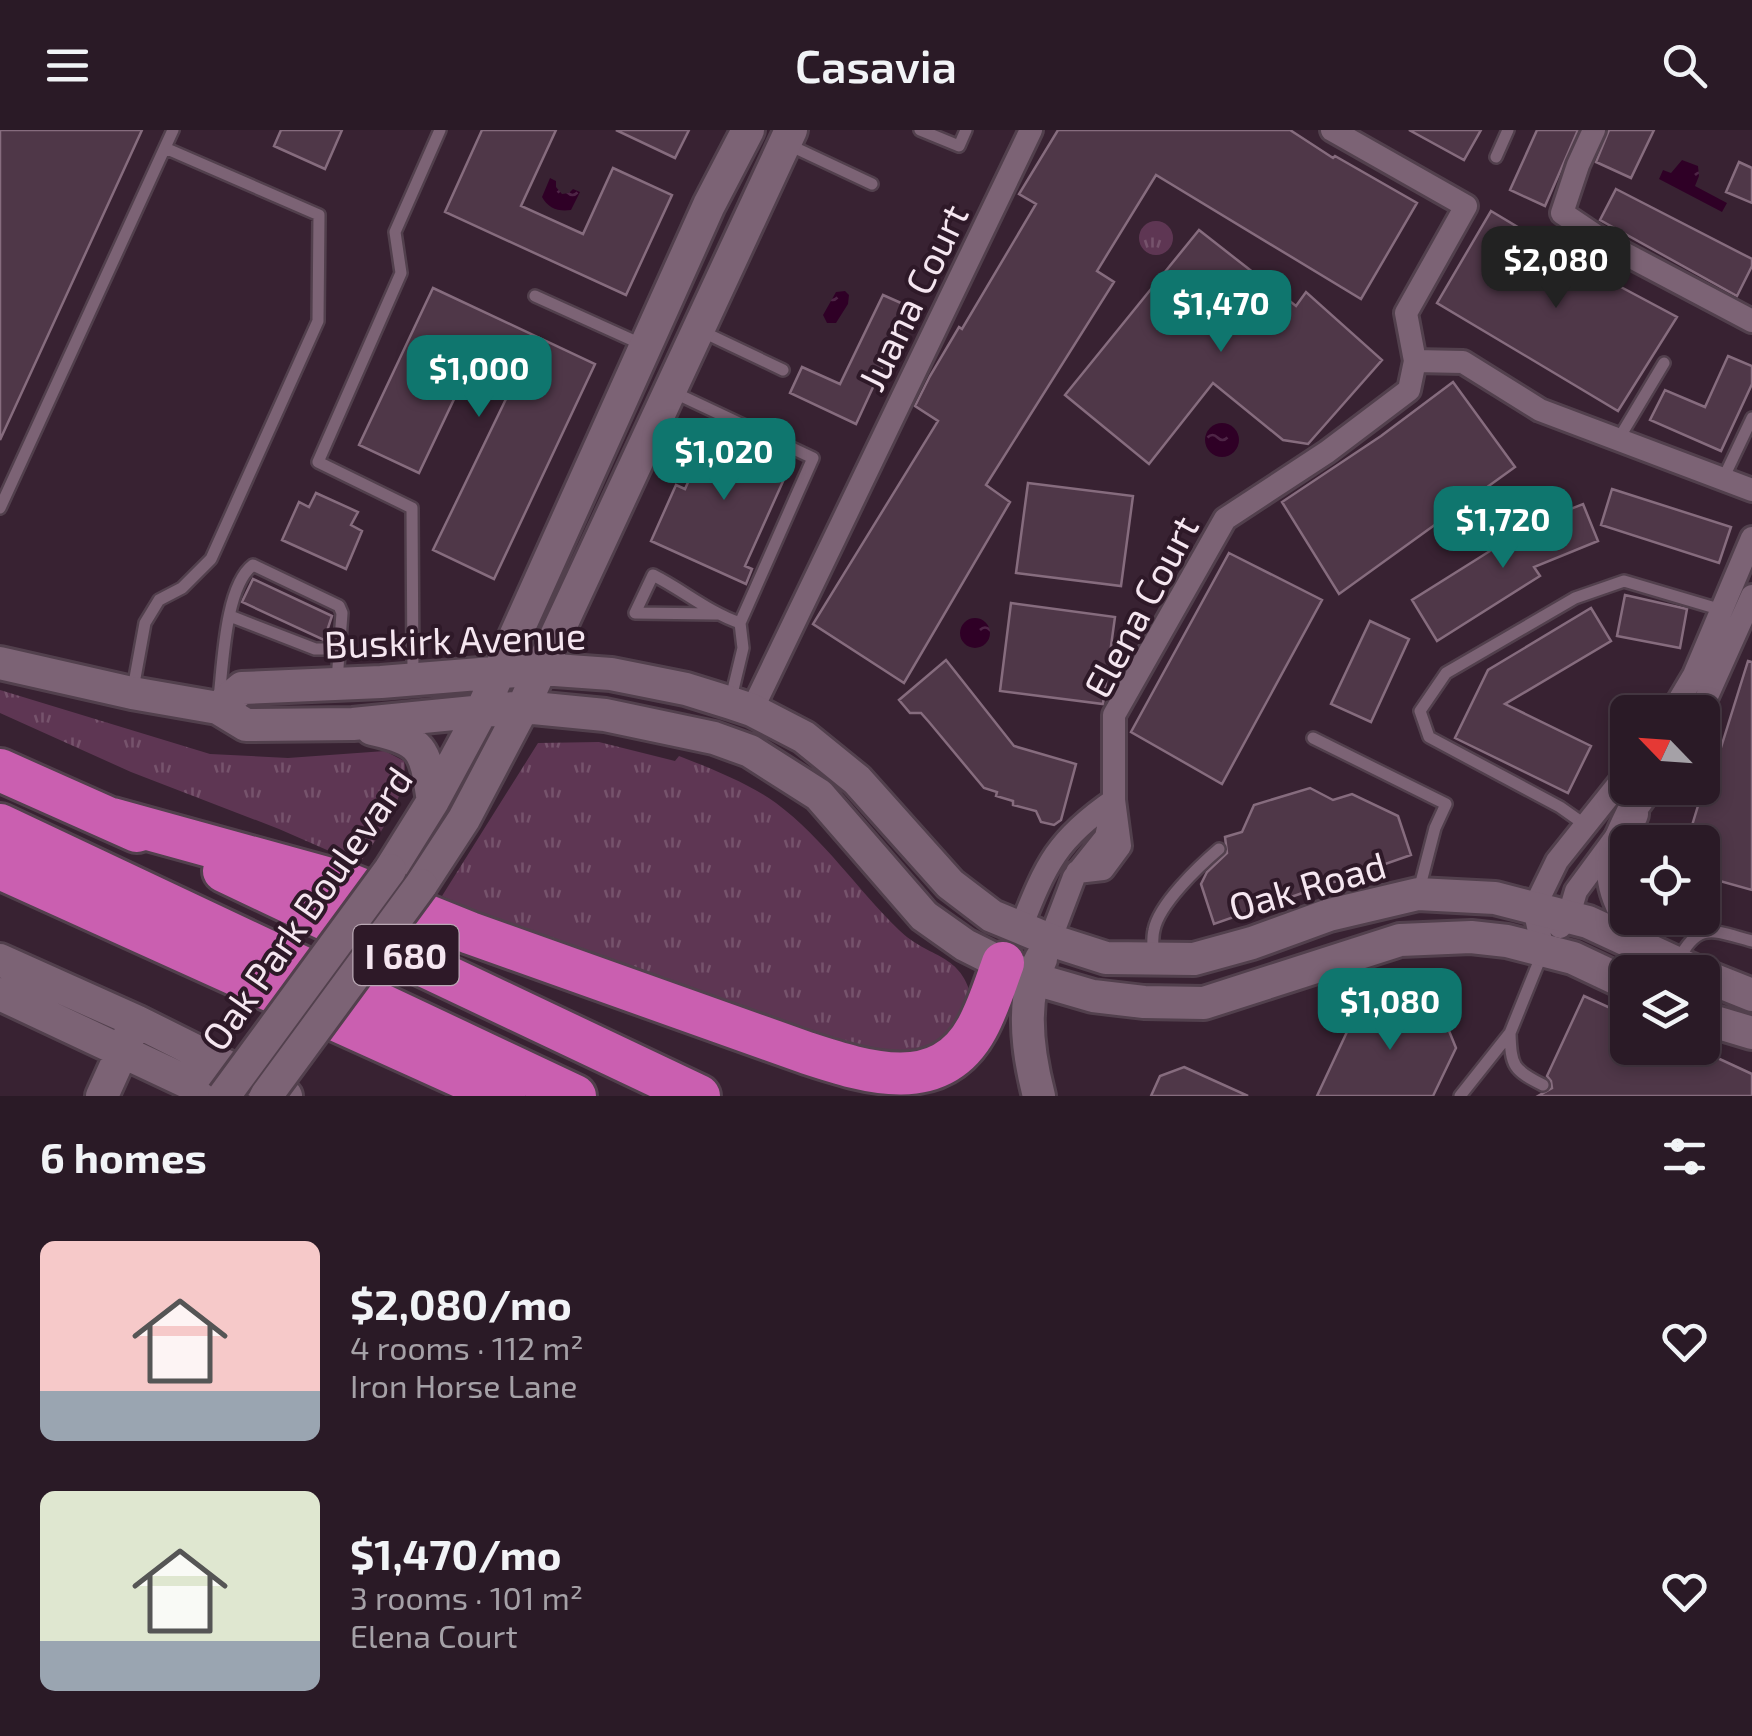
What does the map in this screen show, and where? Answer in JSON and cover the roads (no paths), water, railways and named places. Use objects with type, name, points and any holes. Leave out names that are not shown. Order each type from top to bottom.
[{"type":"highway","name":"I 680","points":[[0,770],[430,966],[699,1096]]},
{"type":"highway","points":[[112,819],[348,884],[470,934],[807,1054],[896,1077],[930,1075],[956,1056],[976,1032],[1026,952]]},
{"type":"highway","name":"I 680","points":[[0,825],[575,1096]]},
{"type":"highway","name":"I 680","points":[[0,868],[504,1096]]},
{"type":"main road","name":"Oak Park Boulevard","points":[[221,1096],[390,870],[433,800],[480,712],[709,205],[748,130]]},
{"type":"main road","name":"Oak Park Boulevard","points":[[266,1096],[464,819],[523,707],[788,136]]},
{"type":"main road","name":"Buskirk Avenue","points":[[0,662],[218,708],[246,726],[353,724],[523,707],[605,714],[714,738],[750,751],[819,796],[924,916],[965,946],[1026,952]]},
{"type":"main road","name":"Buskirk Avenue","points":[[218,708],[242,688],[541,668],[611,674],[686,689],[741,706],[804,736],[858,780],[950,884],[992,916],[1026,952]]},
{"type":"main road","points":[[353,724],[395,734],[420,746],[426,756],[433,800]]},
{"type":"main road","points":[[1627,825],[1632,814]]},
{"type":"main road","name":"Oak Road","points":[[1026,952],[1194,960],[1328,915],[1418,894],[1495,898],[1588,922],[1658,955]]},
{"type":"main road","points":[[1648,935],[1670,955]]},
{"type":"main road","name":"Oak Road","points":[[1026,952],[1092,996],[1144,1002],[1204,1003],[1400,940],[1507,940],[1573,958],[1610,975]]},
{"type":"main road","points":[[1026,952],[1030,1044],[1040,1096]]},
{"type":"main road","points":[[0,960],[129,1035],[221,1096]]},
{"type":"main road","name":"Oak Road","points":[[1720,982],[1752,995]]},
{"type":"main road","points":[[0,994],[129,1035],[286,1096]]},
{"type":"main road","points":[[1720,1023],[1752,1033]]},
{"type":"main road","points":[[102,1096],[129,1035]]},
{"type":"street","name":"Juana Court","points":[[741,706],[1031,130]]},
{"type":"street","points":[[1332,130],[1466,206],[1406,314],[1415,361],[1463,362],[1540,410],[1752,490]]},
{"type":"street","points":[[1594,130],[1562,213],[1614,248],[1752,322]]},
{"type":"street","name":"Elena Court","points":[[1026,952],[1077,872],[1106,838],[1114,800],[1114,715],[1226,520],[1327,452],[1409,390],[1415,361]]},
{"type":"street","points":[[1682,695],[1752,538]]},
{"type":"street","points":[[1708,695],[1752,596]]},
{"type":"street","points":[[1543,950],[1534,908],[1558,861],[1610,793]]},
{"type":"street","points":[[1026,952],[1051,858],[1081,822],[1114,800]]},
{"type":"street","points":[[1543,950],[1568,918],[1576,891],[1639,805]]},
{"type":"lane","points":[[0,508],[172,130]]},
{"type":"lane","points":[[413,679],[412,508],[318,462],[401,273],[395,232],[440,130]]},
{"type":"lane","points":[[920,130],[959,146],[966,130]]},
{"type":"lane","points":[[1496,158],[1508,130]]},
{"type":"lane","points":[[788,136],[872,184]]},
{"type":"lane","points":[[132,692],[145,622],[159,600],[182,588],[211,559],[318,321],[319,215],[165,148]]},
{"type":"lane","points":[[535,296],[646,347]]},
{"type":"lane","points":[[700,330],[783,370]]},
{"type":"lane","points":[[1618,440],[1664,363]]},
{"type":"lane","points":[[672,391],[813,458],[740,624],[741,706]]},
{"type":"lane","points":[[1723,479],[1752,418]]},
{"type":"lane","points":[[218,708],[230,616],[247,569],[258,566],[339,606],[342,612],[336,682]]},
{"type":"lane","points":[[716,614],[635,614],[652,575],[740,624]]},
{"type":"lane","points":[[1584,824],[1560,807],[1428,737],[1420,710],[1446,674],[1575,598],[1624,581],[1723,610]]},
{"type":"lane","points":[[230,616],[316,650],[339,649]]},
{"type":"lane","points":[[1313,738],[1446,804],[1435,828],[1418,894]]},
{"type":"lane","points":[[1152,959],[1154,928],[1160,914],[1219,849]]},
{"type":"lane","points":[[1684,955],[1686,945],[1698,933],[1710,930],[1752,941]]},
{"type":"lane","points":[[1460,1096],[1510,1033],[1543,950]]},
{"type":"lane","points":[[1510,1033],[1510,1061],[1522,1074],[1543,1085]]},
{"type":"water","points":[[1682,160],[1698,166],[1695,186],[1727,203],[1722,212],[1659,179],[1663,170],[1671,173]]},
{"type":"water","points":[[550,178],[562,194],[573,189],[580,192],[571,210],[554,208],[544,201]]},
{"type":"water","points":[[845,291],[848,304],[836,323],[827,323],[823,315],[836,292]]},
{"type":"water","points":[[1222,423],[1234,428],[1239,440],[1234,452],[1222,457],[1210,452],[1205,440],[1210,428]]},
{"type":"water","points":[[975,618],[989,627],[990,633],[981,647],[975,648],[961,639],[960,633],[969,619]]}]
